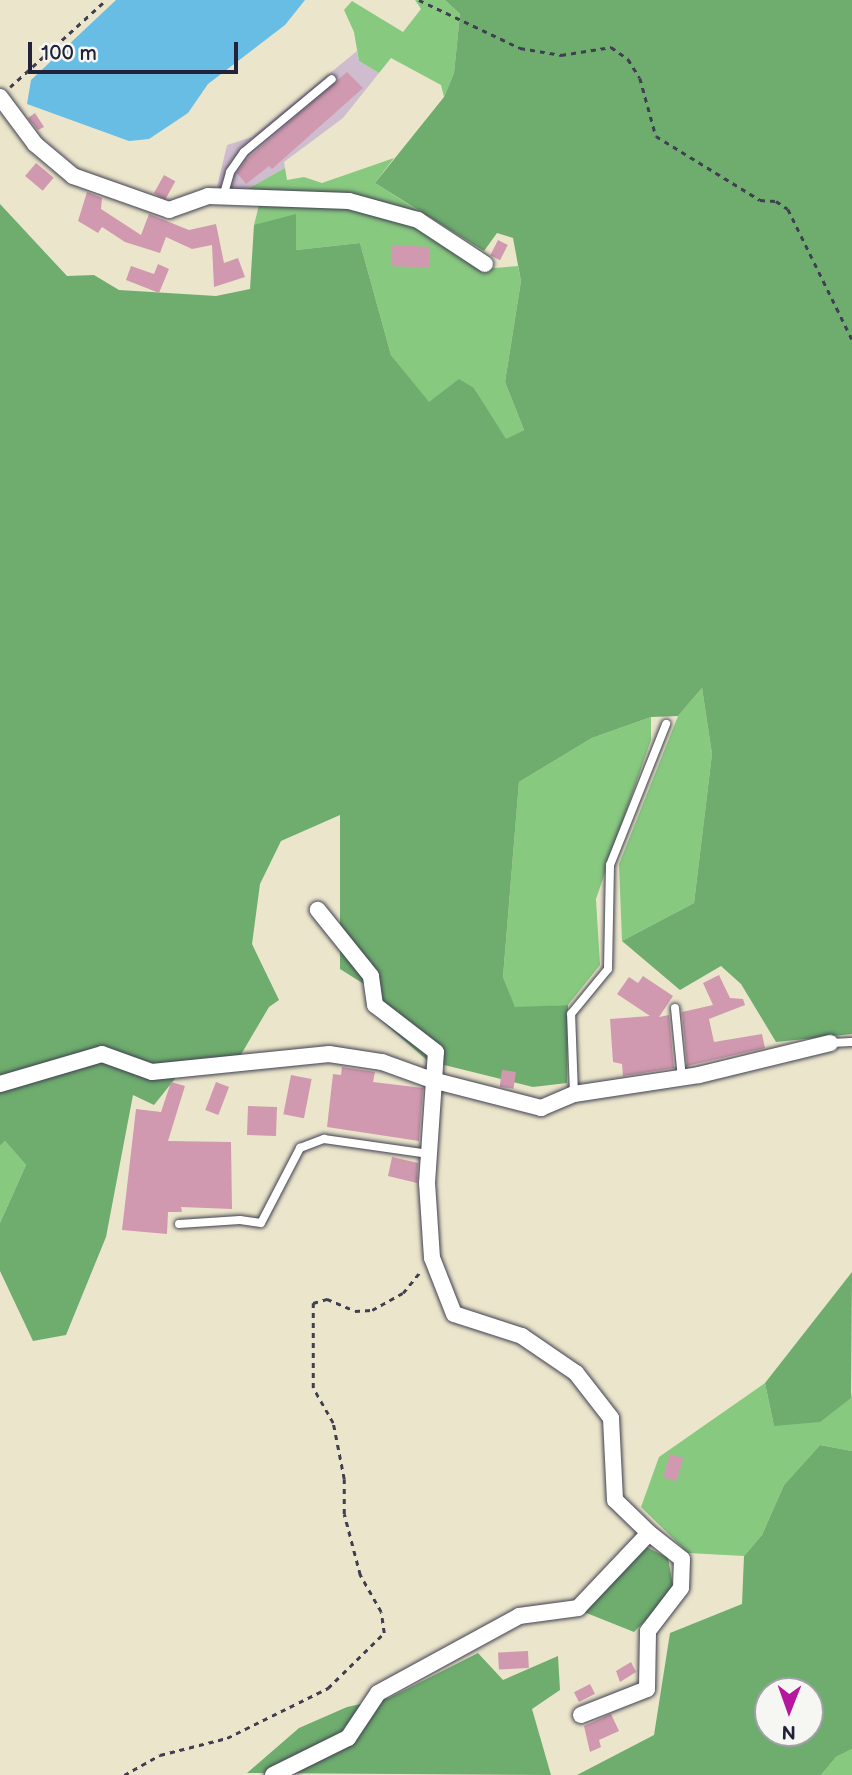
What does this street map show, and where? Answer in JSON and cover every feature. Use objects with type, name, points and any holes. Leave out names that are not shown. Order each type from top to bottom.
[{"type":"street","points":[[0,94],[34,144],[73,176],[169,210],[208,196],[349,201],[418,220],[485,264]]},
{"type":"street","points":[[318,910],[372,976],[374,1005],[436,1052],[429,1154],[432,1258],[454,1314],[522,1336],[576,1373],[611,1418],[614,1500],[682,1559],[681,1588],[649,1631],[648,1689],[581,1715]]},
{"type":"street","points":[[0,1084],[102,1054],[152,1072],[329,1054],[382,1062],[432,1080],[541,1108],[574,1094],[682,1078],[830,1043]]},
{"type":"street","points":[[273,1775],[348,1738],[378,1693],[519,1616],[578,1608],[649,1533]]},
{"type":"lane","points":[[223,197],[230,172],[244,152],[332,79]]},
{"type":"lane","points":[[574,1094],[571,1014],[608,969],[610,865],[666,724]]},
{"type":"lane","points":[[675,1009],[682,1078]]},
{"type":"lane","points":[[830,1043],[852,1042]]},
{"type":"lane","points":[[179,1224],[240,1220],[261,1223],[300,1148],[324,1139],[429,1154]]},
{"type":"path","points":[[0,94],[106,0]]},
{"type":"path","points":[[419,0],[520,48],[561,55],[611,47],[628,59],[640,78],[656,136],[760,200],[776,201],[788,209],[852,339]]},
{"type":"path","points":[[124,1775],[160,1755],[227,1738],[328,1688],[384,1633],[381,1612],[360,1574],[344,1514],[344,1479],[332,1423],[313,1388],[313,1303],[327,1299],[355,1311],[372,1310],[403,1293],[432,1258]]},
{"type":"shaded area","points":[[357,51],[359,61],[379,73],[343,118],[284,162],[285,168],[242,192],[217,187],[227,145],[252,137]]},
{"type":"green space","points":[[415,0],[445,0],[460,14],[454,73],[444,97],[441,85],[391,58],[379,73],[359,61],[354,32],[344,10],[352,1],[403,32],[421,9]]},
{"type":"green space","points":[[445,0],[852,0],[852,1034],[776,1042],[741,984],[721,966],[680,990],[622,941],[694,903],[712,754],[702,688],[678,716],[651,717],[592,738],[519,782],[503,977],[515,1007],[568,1005],[567,1083],[533,1087],[428,1061],[368,1009],[367,986],[340,969],[340,815],[281,841],[260,884],[252,944],[279,1000],[269,1007],[239,1058],[178,1075],[154,1105],[133,1095],[106,1237],[66,1335],[33,1341],[0,1271],[0,1223],[26,1165],[5,1141],[0,1146],[0,204],[67,276],[94,275],[119,290],[216,296],[250,289],[254,225],[296,214],[296,250],[360,243],[391,355],[429,402],[459,379],[474,388],[506,439],[524,430],[505,382],[521,281],[513,238],[497,233],[484,251],[375,183],[444,97],[454,73],[460,14]]},
{"type":"green space","points":[[394,158],[375,183],[424,214],[341,195],[242,192],[285,168],[287,180],[304,177],[322,183]]},
{"type":"green space","points":[[259,205],[349,207],[415,224],[482,269],[518,266],[521,281],[505,382],[524,430],[505,440],[474,388],[429,403],[391,355],[360,243],[296,250],[254,225]]},
{"type":"green space","points":[[702,688],[712,754],[694,903],[622,941],[619,864],[678,716]]},
{"type":"green space","points":[[651,717],[651,740],[596,899],[600,965],[568,1005],[515,1008],[503,977],[519,782],[592,738]]},
{"type":"green space","points":[[5,1141],[26,1165],[0,1223],[0,1146]]},
{"type":"green space","points":[[852,1272],[851,1398],[820,1422],[774,1426],[765,1383]]},
{"type":"green space","points":[[765,1383],[774,1426],[851,1398],[852,1392],[852,1451],[820,1445],[784,1485],[762,1535],[744,1556],[688,1553],[641,1507],[659,1457]]},
{"type":"green space","points":[[820,1445],[852,1451],[852,1749],[836,1757],[821,1775],[577,1775],[654,1735],[670,1633],[742,1604],[744,1556],[762,1535],[784,1485]]},
{"type":"green space","points":[[647,1547],[668,1558],[674,1591],[634,1632],[584,1612]]},
{"type":"green space","points":[[478,1653],[503,1680],[558,1656],[560,1690],[532,1709],[551,1775],[247,1773],[299,1728],[347,1707],[389,1698]]},
{"type":"green space","points":[[852,1749],[852,1775],[821,1775],[836,1757]]},
{"type":"water","points":[[116,0],[305,0],[285,25],[208,84],[188,113],[149,139],[129,141],[27,104],[31,80]]},
{"type":"building","points":[[347,72],[363,88],[272,169],[269,166],[246,184],[237,173],[246,160]]},
{"type":"building","points":[[35,113],[44,127],[38,130],[28,118]]},
{"type":"building","points":[[36,163],[54,178],[43,191],[25,176]]},
{"type":"building","points":[[164,175],[175,181],[165,200],[154,193]]},
{"type":"building","points":[[87,192],[102,198],[101,209],[141,235],[149,214],[189,230],[216,224],[224,263],[238,258],[245,277],[214,287],[212,245],[192,249],[166,237],[160,253],[125,242],[102,227],[98,233],[78,221]]},
{"type":"building","points":[[498,240],[508,245],[500,260],[490,255]]},
{"type":"building","points":[[392,245],[430,247],[429,268],[391,266]]},
{"type":"building","points":[[158,264],[169,269],[159,293],[126,280],[131,266],[154,274]]},
{"type":"building","points":[[719,975],[730,998],[743,999],[745,1005],[709,1019],[714,1042],[762,1034],[765,1048],[687,1066],[682,1012],[713,1005],[703,983]]},
{"type":"building","points":[[643,976],[673,996],[659,1017],[669,1015],[674,1068],[623,1076],[622,1064],[613,1062],[610,1019],[650,1016],[617,994],[629,977],[638,983]]},
{"type":"building","points":[[342,1067],[375,1072],[373,1082],[423,1088],[419,1141],[327,1127],[333,1074],[341,1075]]},
{"type":"building","points":[[502,1070],[516,1072],[513,1089],[500,1087]]},
{"type":"building","points":[[291,1075],[312,1079],[304,1118],[283,1114]]},
{"type":"building","points":[[171,1082],[185,1086],[168,1141],[231,1142],[232,1209],[181,1207],[182,1212],[168,1212],[167,1234],[122,1230],[136,1109],[161,1112]]},
{"type":"building","points":[[216,1082],[229,1087],[218,1115],[205,1110]]},
{"type":"building","points":[[248,1106],[277,1107],[276,1136],[247,1135]]},
{"type":"building","points":[[392,1157],[418,1163],[417,1183],[388,1176]]},
{"type":"building","points":[[670,1454],[683,1458],[676,1481],[663,1477]]},
{"type":"building","points":[[528,1651],[529,1668],[499,1670],[498,1653]]},
{"type":"building","points":[[631,1662],[636,1672],[620,1682],[616,1671]]},
{"type":"building","points":[[590,1684],[595,1694],[579,1702],[574,1692]]},
{"type":"building","points":[[611,1714],[619,1731],[599,1740],[601,1747],[590,1752],[584,1726]]}]
